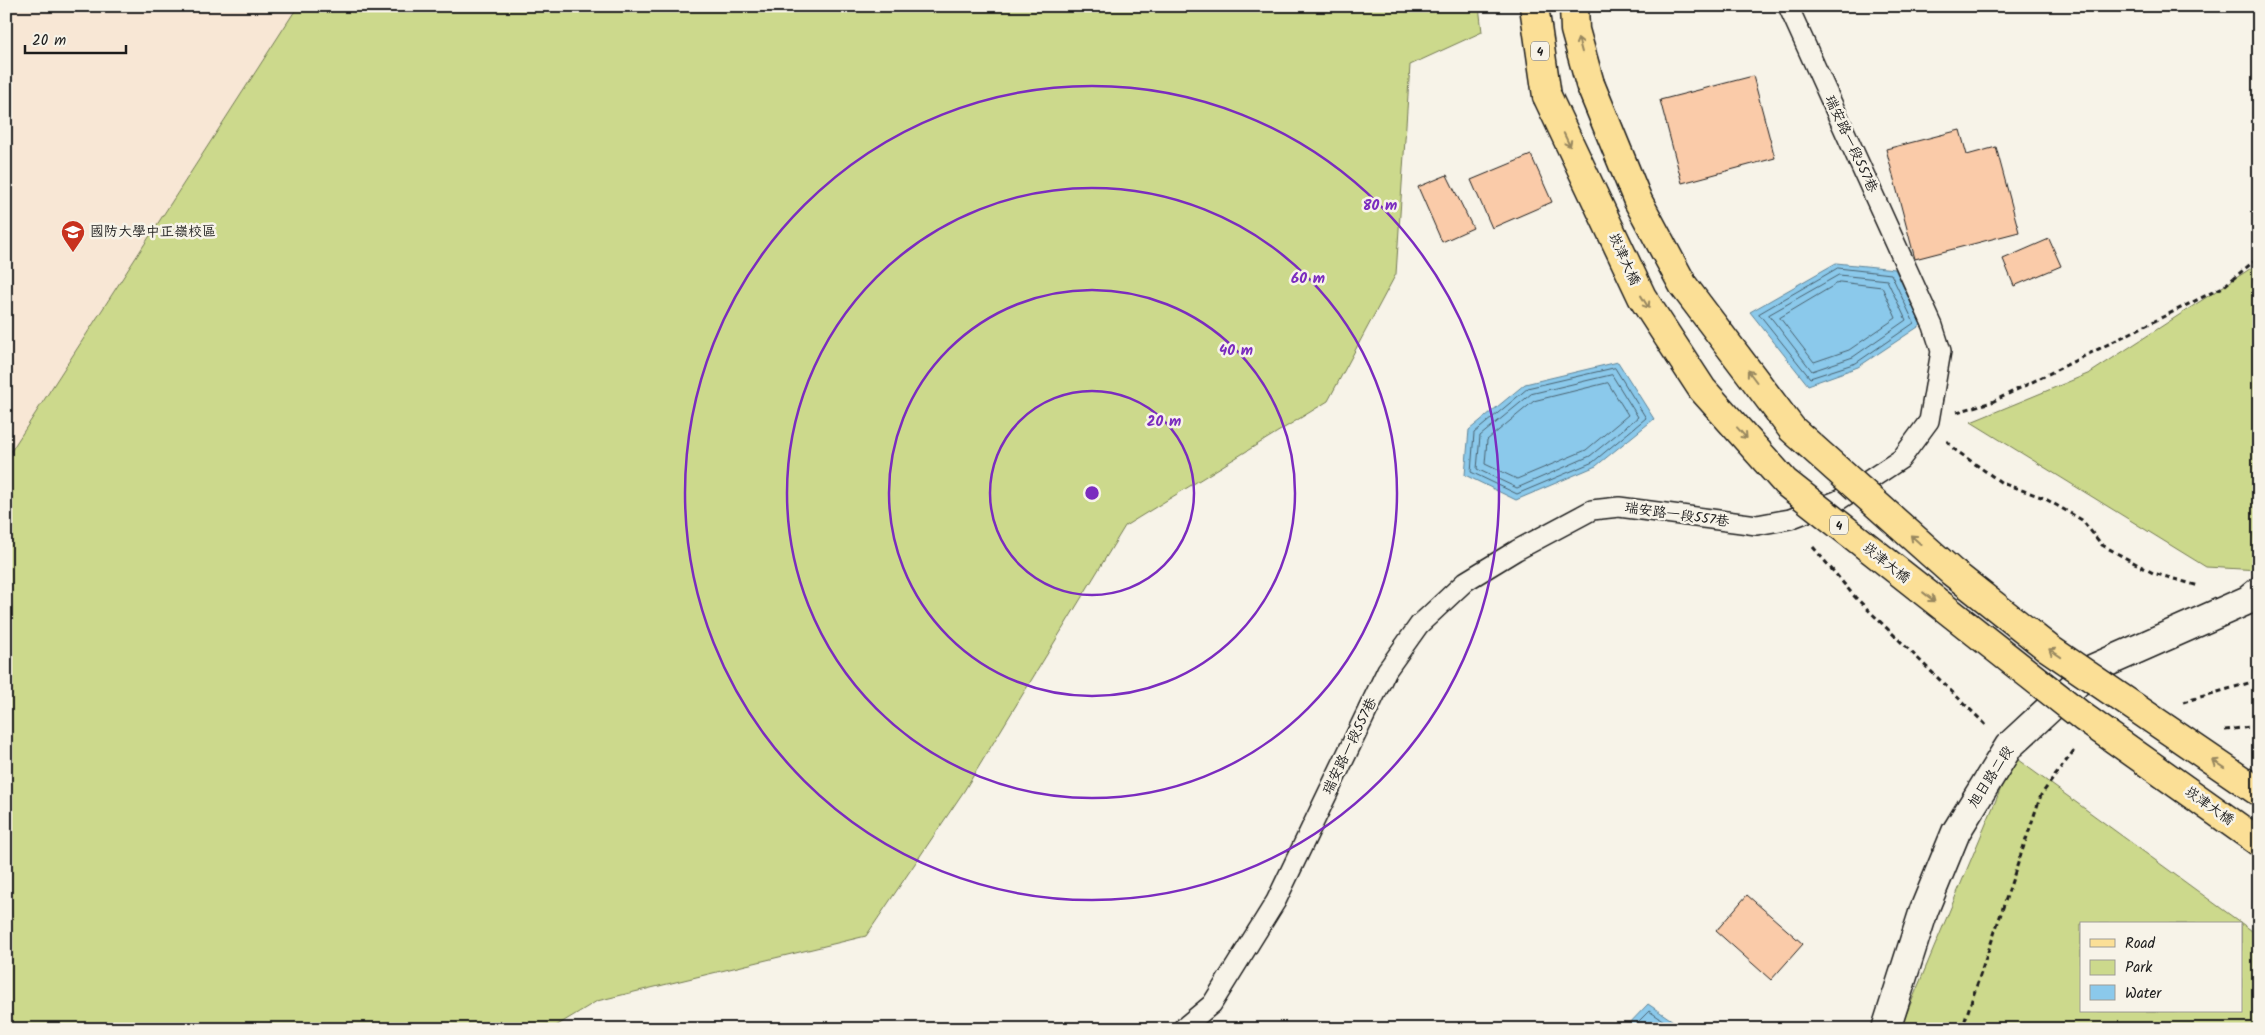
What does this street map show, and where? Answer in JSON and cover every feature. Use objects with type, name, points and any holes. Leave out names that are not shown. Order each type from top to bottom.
[{"type":"main road","name":"崁津大橋","points":[[1534,6],[1546,96],[1642,297],[1702,389],[1785,482],[2083,717],[2259,842]]},
{"type":"main road","points":[[1574,6],[1575,30],[1590,84],[1638,201],[1683,284],[1792,429],[1952,572],[2048,648],[2259,792]]},
{"type":"street","name":"旭日路二段","points":[[1886,1029],[1924,910],[1956,832],[2009,746],[2092,669],[2248,600],[2259,591]]},
{"type":"lane","name":"瑞安路一段557巷","points":[[1182,1029],[1212,1004],[1276,901],[1387,670],[1419,625],[1466,581],[1517,550],[1592,510],[1620,507],[1757,525],[1790,519],[1839,500],[1901,458],[1929,421],[1941,351],[1933,326],[1788,6]]},
{"type":"path","points":[[2200,587],[2153,573],[2102,545],[2082,520],[2044,498],[2002,483],[1954,449],[1929,421],[1992,402],[2223,287],[2259,257]]},
{"type":"path","points":[[1790,519],[1855,597],[2009,746]]},
{"type":"path","points":[[2181,703],[2259,680]]},
{"type":"path","points":[[1962,1029],[2041,795],[2072,751],[2081,745]]},
{"type":"shaded area","name":"國防大學中正嶺校區","points":[[6,6],[298,6],[6,459]]},
{"type":"green space","points":[[298,6],[1479,6],[1482,32],[1410,65],[1396,274],[1328,401],[1125,526],[964,791],[866,936],[597,1001],[551,1029],[6,1029],[6,459]]},
{"type":"green space","points":[[2259,263],[2259,570],[2206,567],[1971,422],[2090,373]]},
{"type":"green space","points":[[2014,757],[2240,922],[2080,922],[2080,1012],[2242,1012],[2242,924],[2259,936],[2259,1029],[1900,1029]]},
{"type":"water","points":[[1836,263],[1895,269],[1921,325],[1858,367],[1808,385],[1750,312]]},
{"type":"water","points":[[1618,362],[1654,419],[1596,466],[1516,500],[1465,475],[1469,430],[1525,384]]},
{"type":"water","points":[[1648,1004],[1685,1029],[1624,1029]]},
{"type":"building","points":[[1753,76],[1775,158],[1682,183],[1660,100]]},
{"type":"building","points":[[1960,130],[1967,155],[1996,147],[2019,232],[1915,259],[1886,149]]},
{"type":"building","points":[[1531,155],[1552,202],[1492,228],[1471,180]]},
{"type":"building","points":[[1447,175],[1473,228],[1442,242],[1418,187]]},
{"type":"building","points":[[2049,239],[2061,266],[2014,286],[2003,259]]},
{"type":"building","points":[[1747,895],[1803,944],[1771,980],[1716,931]]},
{"type":"place","name":"國防大學中正嶺校區","points":[[73,253]]}]
